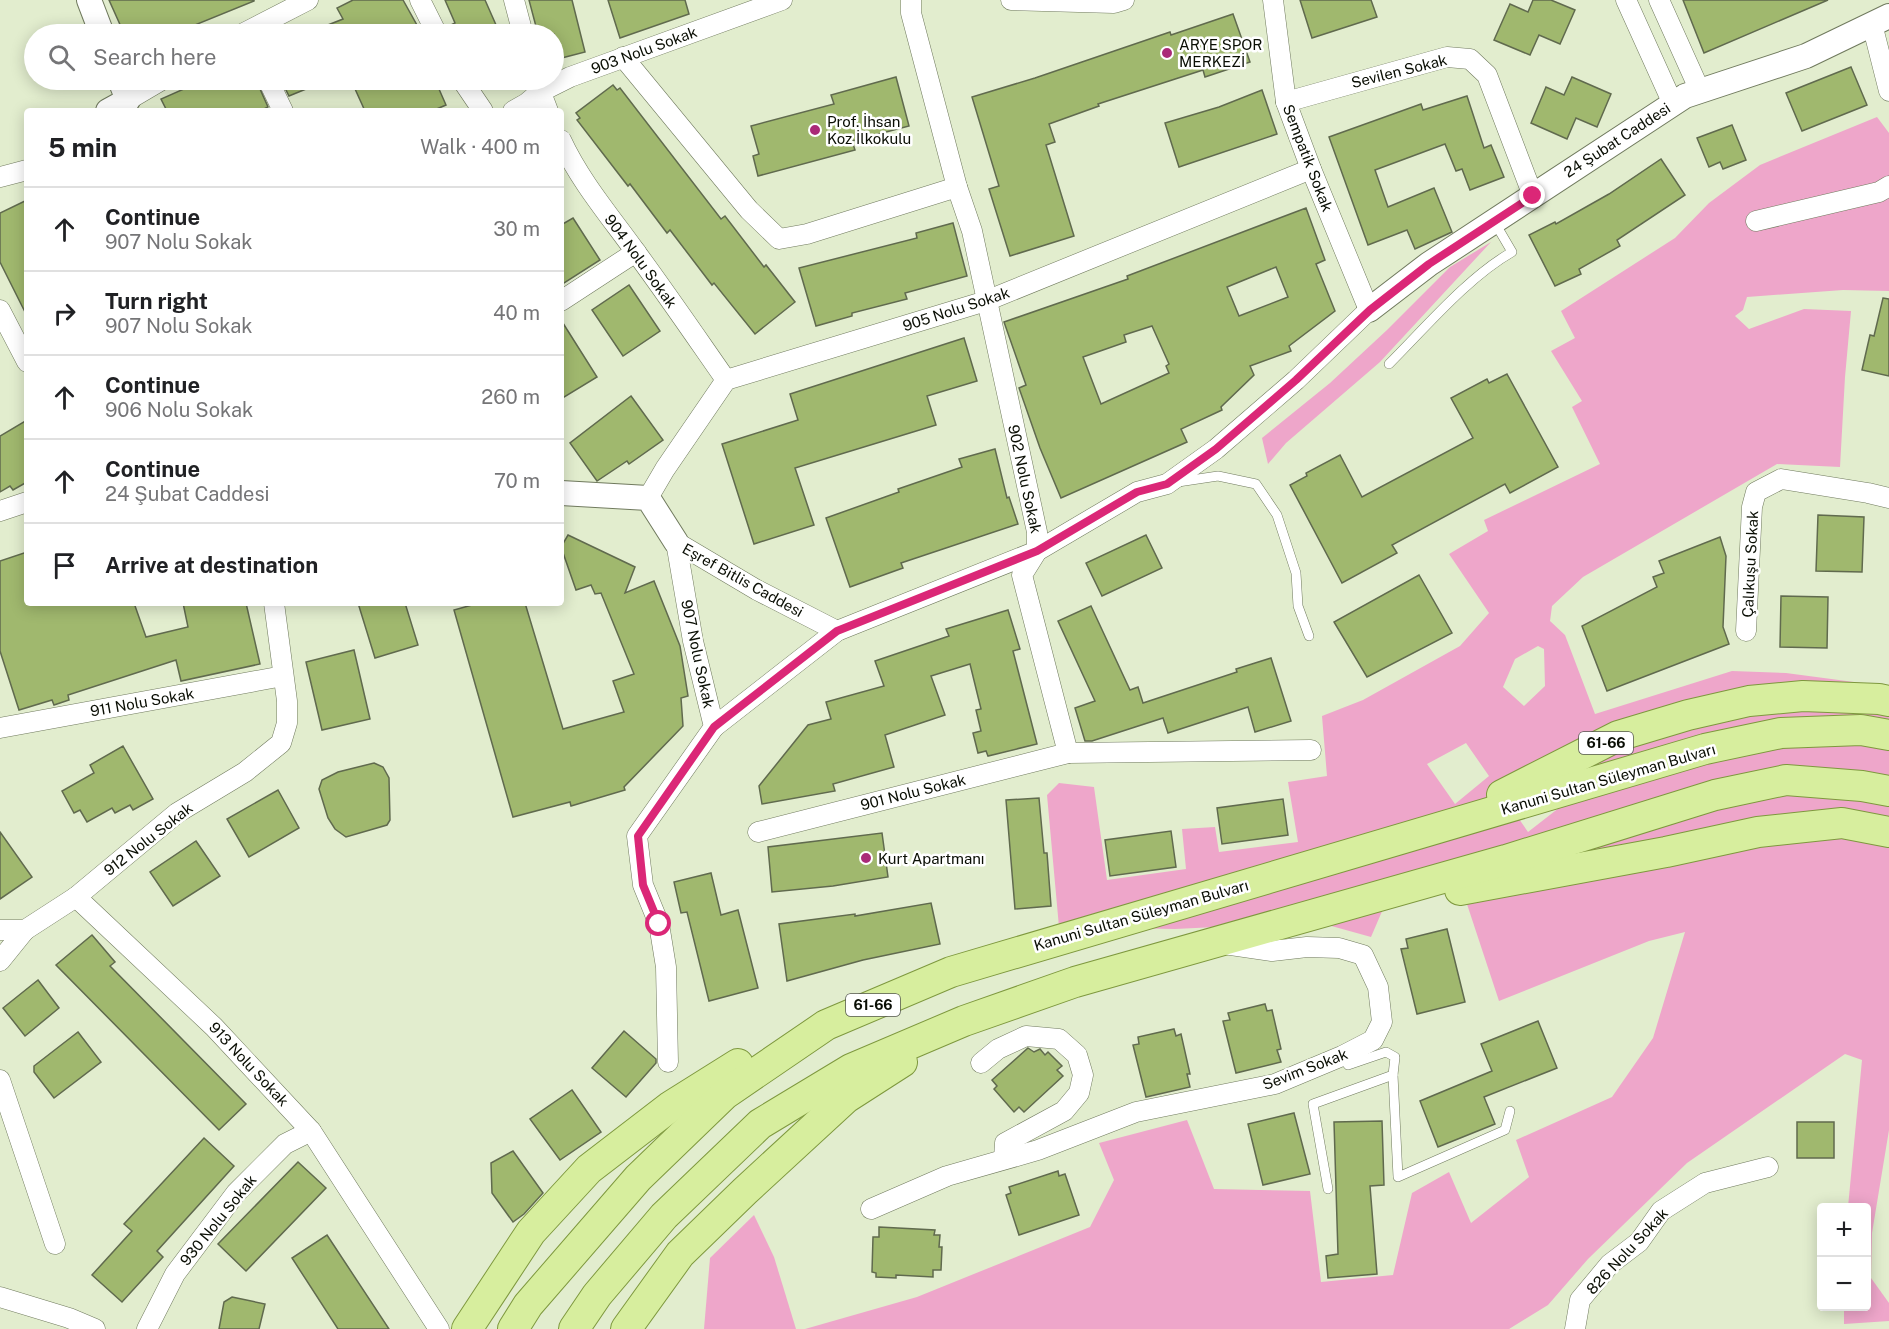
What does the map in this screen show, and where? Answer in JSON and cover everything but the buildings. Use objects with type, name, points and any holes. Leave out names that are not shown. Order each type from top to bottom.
[{"type":"main road","name":"61-66","points":[[1340,858],[1490,801],[1618,736],[1688,715],[1749,701],[1803,696],[1889,701]]},
{"type":"main road","name":"Kanuni Sultan Süleyman Bulvarı","points":[[513,1329],[528,1305],[638,1178],[725,1094],[826,1025],[951,972],[1704,749],[1781,733],[1875,732]]},
{"type":"main road","points":[[574,1329],[597,1295],[664,1216],[760,1124],[851,1069],[964,1022],[1075,982],[1506,860],[1715,795],[1786,780],[1876,788]]},
{"type":"main road","points":[[1347,904],[1502,884],[1758,832],[1842,824],[1889,832]]},
{"type":"main road","name":"61-66","points":[[467,1329],[531,1232],[589,1169],[671,1106],[797,1026],[880,985],[970,958],[1065,937]]},
{"type":"main road","points":[[626,1329],[680,1254],[846,1098],[964,1022]]},
{"type":"street","points":[[89,0],[98,24]]},
{"type":"street","points":[[264,24],[308,0]]},
{"type":"street","points":[[420,0],[432,24]]},
{"type":"street","points":[[514,0],[520,24]]},
{"type":"street","name":"903 Nolu Sokak","points":[[564,79],[782,0]]},
{"type":"street","name":"902 Nolu Sokak","points":[[910,0],[911,13],[957,187],[972,231],[1037,532],[1037,551],[1022,574],[1068,753]]},
{"type":"street","points":[[1011,0],[1114,3],[1124,0]]},
{"type":"street","name":"Sempatik Sokak","points":[[1273,0],[1286,102],[1311,170],[1370,310]]},
{"type":"street","points":[[1626,0],[1673,104]]},
{"type":"street","points":[[1659,0],[1700,91]]},
{"type":"street","points":[[1881,20],[1889,91]]},
{"type":"street","name":"24 Şubat Caddesi","points":[[1370,310],[1429,264],[1685,96],[1806,56],[1881,20]]},
{"type":"street","points":[[623,57],[749,210],[779,239],[807,234],[957,187]]},
{"type":"street","name":"Sevilen Sokak","points":[[1286,102],[1447,57],[1470,59],[1487,75],[1533,196]]},
{"type":"street","points":[[119,97],[137,90]]},
{"type":"street","points":[[273,90],[282,108]]},
{"type":"street","points":[[469,90],[481,108]]},
{"type":"street","name":"903 Nolu Sokak","points":[[518,108],[527,103],[535,90]]},
{"type":"street","points":[[540,90],[547,108]]},
{"type":"street","name":"904 Nolu Sokak","points":[[564,147],[590,192],[636,252],[726,380]]},
{"type":"street","name":"905 Nolu Sokak","points":[[726,380],[986,301],[1311,170]]},
{"type":"street","points":[[0,177],[24,171]]},
{"type":"street","points":[[1756,221],[1879,192],[1889,186]]},
{"type":"street","points":[[564,299],[636,252]]},
{"type":"street","points":[[0,310],[24,356]]},
{"type":"street","points":[[714,727],[837,631],[1037,551],[1137,492],[1167,484],[1225,442],[1296,380],[1370,310]]},
{"type":"street","points":[[564,493],[648,498],[665,469],[726,380]]},
{"type":"street","name":"Çalıkuşu Sokak","points":[[1746,631],[1752,507],[1756,492],[1781,479],[1889,498]]},
{"type":"street","name":"Eşref Bitlis Caddesi","points":[[648,498],[676,543],[757,590],[837,631]]},
{"type":"street","points":[[0,511],[24,503]]},
{"type":"street","name":"907 Nolu Sokak","points":[[668,1062],[666,966],[659,924],[643,885],[638,836],[714,727],[693,641],[676,543]]},
{"type":"street","points":[[274,606],[283,676]]},
{"type":"street","name":"911 Nolu Sokak","points":[[0,728],[283,676]]},
{"type":"street","name":"912 Nolu Sokak","points":[[76,897],[177,813],[245,772],[281,743],[287,723],[287,701],[283,676]]},
{"type":"street","points":[[1068,753],[1311,750]]},
{"type":"street","name":"901 Nolu Sokak","points":[[758,832],[1068,753]]},
{"type":"street","points":[[0,961],[25,930],[76,897]]},
{"type":"street","name":"913 Nolu Sokak","points":[[76,897],[214,1027],[311,1131],[439,1329]]},
{"type":"street","points":[[0,930],[25,930]]},
{"type":"street","name":"Sevim Sokak","points":[[871,1209],[947,1176],[1038,1150],[1136,1112],[1275,1084],[1342,1056],[1372,1040],[1383,1022],[1378,987],[1363,955],[1339,948],[1307,947],[1272,951],[1215,943]]},
{"type":"street","points":[[981,1063],[998,1049],[1026,1036],[1059,1039],[1077,1054],[1083,1075],[1079,1093],[1064,1111],[1005,1143],[1004,1160]]},
{"type":"street","points":[[0,1080],[54,1244]]},
{"type":"street","name":"930 Nolu Sokak","points":[[147,1329],[175,1274],[236,1193],[285,1144],[311,1131]]},
{"type":"street","name":"826 Nolu Sokak","points":[[1575,1329],[1580,1300],[1610,1264],[1639,1242],[1661,1211],[1705,1183],[1768,1167]]},
{"type":"street","points":[[0,1297],[69,1318],[95,1329]]},
{"type":"lane","points":[[1389,364],[1455,298],[1496,261],[1512,252],[1494,221]]},
{"type":"lane","points":[[1167,484],[1218,476],[1256,484],[1277,515],[1296,573],[1298,606],[1309,636]]},
{"type":"lane","points":[[1342,1056],[1348,1065],[1386,1052],[1395,1057],[1398,1177],[1505,1130],[1510,1111]]},
{"type":"lane","points":[[1328,1189],[1313,1104],[1394,1075]]},
{"type":"shaded area","points":[[1877,117],[1889,133],[1889,291],[1843,290],[1747,297],[1743,310],[1735,316],[1749,329],[1804,309],[1851,311],[1840,467],[1777,464],[1583,577],[1552,606],[1550,621],[1565,635],[1595,714],[1732,671],[1786,673],[1869,684],[1889,691],[1889,1130],[1872,1233],[1871,1278],[1871,1203],[1848,1203],[1862,1060],[1845,1054],[1687,1163],[1588,1259],[1548,1305],[1509,1329],[805,1329],[917,1297],[1090,1227],[1114,1180],[1099,1143],[1187,1120],[1214,1189],[1310,1191],[1321,1282],[1393,1275],[1412,1193],[1449,1172],[1471,1223],[1529,1177],[1516,1140],[1612,1097],[1653,1038],[1685,932],[1649,941],[1499,1001],[1461,886],[1386,902],[1371,937],[1317,922],[1175,929],[1059,927],[1047,795],[1059,783],[1094,787],[1107,880],[1186,869],[1182,829],[1215,827],[1219,852],[1298,842],[1288,782],[1327,776],[1322,716],[1363,700],[1460,646],[1489,613],[1449,554],[1488,531],[1484,520],[1600,464],[1572,407],[1582,401],[1551,351],[1575,338],[1561,311],[1675,238],[1709,203],[1760,165]],"holes":[[[1538,646],[1544,649],[1545,686],[1524,706],[1503,687],[1515,659]],[[1466,743],[1489,776],[1455,804],[1427,764]],[[1503,796],[1573,797],[1528,832]]]},
{"type":"shaded area","points":[[1491,242],[1380,362],[1286,443],[1268,464],[1262,438],[1330,383],[1450,267]]},
{"type":"shaded area","points":[[754,1215],[774,1257],[796,1329],[704,1329],[710,1258]]},
{"type":"shaded area","points":[[1871,1278],[1889,1303],[1889,1321],[1844,1324],[1844,1311],[1871,1311]]},
{"type":"place","name":"ARYE SPOR MERKEZİ","points":[[1167,53]]},
{"type":"place","name":"Prof. İhsan Koz İlkokulu","points":[[815,130]]},
{"type":"place","name":"Kurt Apartmanı","points":[[866,858]]},
{"type":"route","points":[[659,924],[643,885],[638,836],[714,727],[837,631],[917,597],[1037,551],[1137,492],[1167,484],[1216,449],[1296,380],[1370,310],[1429,264],[1533,196]]}]
